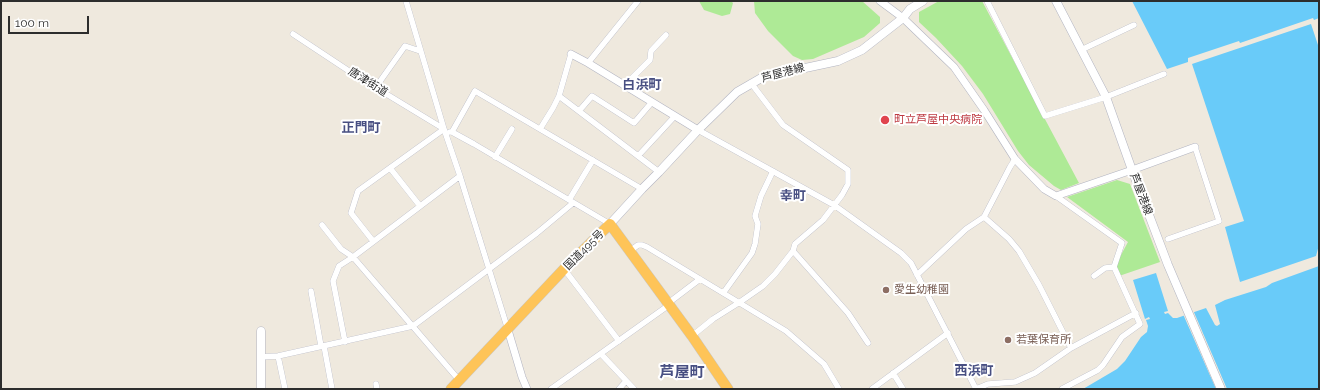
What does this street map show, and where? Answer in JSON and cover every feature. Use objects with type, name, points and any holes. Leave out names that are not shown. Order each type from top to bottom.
[{"type":"highway","name":"国道495号","points":[[451,389],[564,269],[610,224],[692,336],[725,388]]},
{"type":"main road","name":"芦屋港線","points":[[610,224],[698,130],[737,92],[751,83],[780,72],[838,61],[849,57],[862,50],[903,18],[910,9],[923,1]]},
{"type":"main road","name":"芦屋港線","points":[[1056,1],[1106,97],[1168,265],[1221,389]]},
{"type":"main road","points":[[261,331],[261,389]]},
{"type":"street","points":[[406,1],[420,51],[447,131],[522,378],[527,389]]},
{"type":"street","points":[[588,63],[638,1]]},
{"type":"street","points":[[880,1],[903,18],[954,67],[984,110],[1015,159],[1044,189],[1122,243],[1114,267],[1140,324],[1122,337],[1098,370],[1062,389]]},
{"type":"street","points":[[987,1],[1045,116],[1106,97],[1164,74]]},
{"type":"street","points":[[1081,50],[1134,25]]},
{"type":"street","name":"唐津街道","points":[[293,34],[447,131],[495,157],[610,224]]},
{"type":"street","points":[[624,86],[650,60],[651,51],[666,35]]},
{"type":"street","points":[[376,87],[405,46],[420,51]]},
{"type":"street","points":[[540,129],[559,96],[571,54],[698,130],[834,205],[901,253],[911,263],[976,389],[988,384],[1015,382],[1035,373],[1071,348],[1136,313]]},
{"type":"street","points":[[692,336],[713,319],[740,302],[771,278],[793,251],[795,244],[823,220],[848,184],[848,170],[783,125],[751,83]]},
{"type":"street","points":[[373,241],[351,213],[358,191],[447,131],[475,91],[642,189]]},
{"type":"street","points":[[559,96],[659,172]]},
{"type":"street","points":[[579,111],[592,96],[634,123],[652,102]]},
{"type":"street","points":[[638,156],[675,116]]},
{"type":"street","points":[[495,157],[512,129]]},
{"type":"street","points":[[1056,196],[1195,147],[1219,221],[1168,239]]},
{"type":"street","points":[[917,275],[966,229],[984,218],[1015,159]]},
{"type":"street","points":[[260,357],[278,356],[414,326],[537,233],[571,202],[593,160]]},
{"type":"street","points":[[390,168],[420,206]]},
{"type":"street","points":[[724,292],[752,253],[758,224],[755,216],[761,196],[773,171]]},
{"type":"street","points":[[345,342],[333,281],[339,266],[460,176]]},
{"type":"street","points":[[984,218],[1009,239],[1019,251],[1039,285],[1071,348]]},
{"type":"street","points":[[322,225],[342,250],[353,257],[414,326],[459,380]]},
{"type":"street","points":[[630,251],[638,245],[642,245],[724,292],[786,331],[824,364],[839,389]]},
{"type":"street","points":[[793,251],[848,314],[868,343]]},
{"type":"street","points":[[1094,276],[1105,268],[1114,267]]},
{"type":"street","points":[[564,269],[619,341]]},
{"type":"street","points":[[551,389],[669,305],[671,301],[700,279]]},
{"type":"street","points":[[311,292],[332,389]]},
{"type":"street","points":[[872,389],[948,333]]},
{"type":"street","points":[[601,354],[634,389]]},
{"type":"street","points":[[278,356],[285,389]]},
{"type":"street","points":[[893,373],[903,389]]},
{"type":"street","points":[[619,389],[626,380]]},
{"type":"green space","points":[[699,1],[731,1],[733,3],[730,14],[722,16],[704,10]]},
{"type":"green space","points":[[754,1],[862,1],[880,17],[880,23],[864,37],[813,59],[802,60],[793,56],[768,31],[755,13]]},
{"type":"green space","points":[[939,1],[982,1],[1079,183],[1061,190],[1029,165],[1018,151],[983,94],[962,66],[919,22],[919,12]]},
{"type":"green space","points":[[1117,180],[1130,184],[1160,262],[1119,276],[1115,266],[1128,242],[1067,197]]},
{"type":"water","points":[[1132,1],[1319,1],[1319,18],[1314,20],[1313,18],[1240,43],[1239,41],[1188,58],[1188,62],[1167,69]]},
{"type":"water","points":[[1311,24],[1319,48],[1319,245],[1316,256],[1240,282],[1225,227],[1244,221],[1192,64]]},
{"type":"water","points":[[1319,266],[1319,389],[1083,389],[1117,369],[1125,361],[1141,337],[1147,332],[1148,326],[1146,320],[1150,319],[1149,317],[1145,319],[1133,280],[1156,273],[1168,311],[1164,312],[1165,314],[1168,313],[1173,318],[1177,318],[1206,308],[1217,326],[1220,324],[1215,305]]},
{"type":"pier","points":[[1193,310],[1227,389],[1216,389],[1183,314]]},
{"type":"place","name":"町立芦屋中央病院","points":[[885,120]]},
{"type":"place","name":"愛生幼稚園","points":[[886,290]]},
{"type":"place","name":"若葉保育所","points":[[1008,340]]},
{"type":"district","name":"白浜町","points":[[642,85]]},
{"type":"district","name":"正門町","points":[[361,128]]},
{"type":"district","name":"幸町","points":[[793,196]]},
{"type":"district","name":"西浜町","points":[[974,371]]},
{"type":"district","name":"芦屋町","points":[[682,372]]}]
